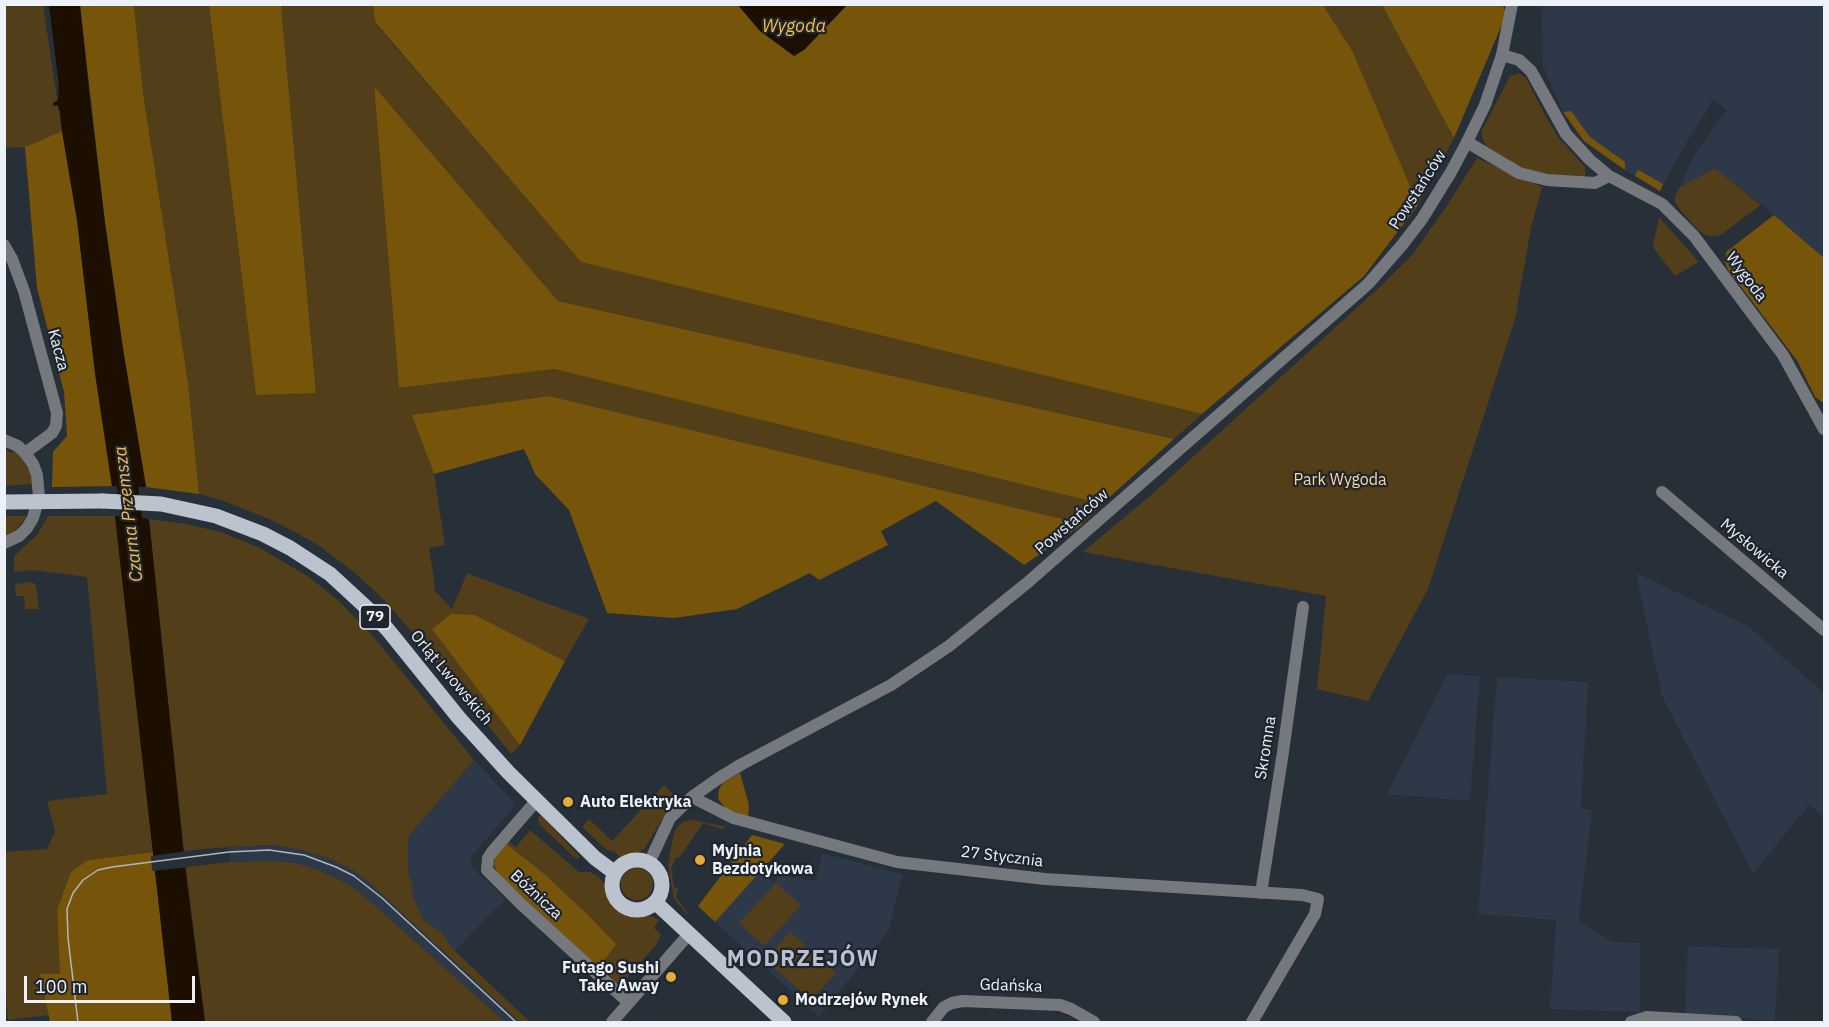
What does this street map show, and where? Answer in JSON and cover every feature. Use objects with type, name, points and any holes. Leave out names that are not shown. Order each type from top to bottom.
[{"type":"main road","name":"Orląt Lwowskich","points":[[4,502],[103,501],[161,504],[216,516],[263,534],[290,548],[343,585],[369,610],[478,740],[595,858],[615,873]]},
{"type":"main road","points":[[640,860],[649,863],[655,868],[662,881],[662,889],[655,902],[649,907],[641,910],[626,907],[619,902],[612,888],[615,873],[630,861],[640,860]]},
{"type":"main road","points":[[655,902],[784,1023]]},
{"type":"street","name":"Powstańców","points":[[649,863],[670,818],[692,797],[734,769],[915,670],[949,646],[1019,590],[1368,284],[1422,219],[1467,142],[1485,105],[1502,55],[1512,4]]},
{"type":"street","name":"Wygoda","points":[[1502,55],[1519,60],[1531,71],[1566,134],[1590,160],[1609,176],[1662,204],[1694,236],[1784,355],[1824,429]]},
{"type":"street","points":[[1467,142],[1519,173],[1547,180],[1594,183],[1609,176]]},
{"type":"street","name":"Kacza","points":[[4,245],[16,268],[24,291],[58,417],[54,430],[49,436],[26,453]]},
{"type":"street","points":[[4,440],[12,442],[26,453],[37,475],[39,497],[33,518],[27,528],[19,536],[4,543]]},
{"type":"street","name":"Mysłowicka","points":[[1662,492],[1824,630]]},
{"type":"street","name":"Skromna","points":[[1261,894],[1302,607]]},
{"type":"street","name":"27 Stycznia","points":[[692,797],[733,818],[897,861],[1045,879],[1302,895],[1318,899],[1315,914],[1252,1023]]},
{"type":"street","name":"Bóźnicza","points":[[537,800],[492,852],[488,858],[487,870],[628,1003]]},
{"type":"street","points":[[612,1023],[689,934]]},
{"type":"street","name":"Gdańska","points":[[932,1023],[944,1007],[963,1001],[1060,1005],[1094,1023]]},
{"type":"street","points":[[1631,1023],[1647,1017],[1736,1023]]},
{"type":"shaded area","points":[[80,5],[134,5],[143,93],[188,382],[199,494],[146,487],[105,223]]},
{"type":"shaded area","points":[[209,5],[281,5],[316,393],[256,395]]},
{"type":"shaded area","points":[[373,5],[738,5],[760,31],[804,50],[847,5],[1323,5],[1353,52],[1418,205],[1364,276],[1202,414],[581,262],[375,22]]},
{"type":"shaded area","points":[[1382,5],[1503,5],[1506,15],[1454,138]]},
{"type":"shaded area","points":[[1542,5],[1824,5],[1824,258],[1769,210],[1715,168],[1680,187],[1693,157],[1727,110],[1713,100],[1660,191],[1584,141],[1563,112],[1543,67]]},
{"type":"shaded area","points":[[374,86],[558,301],[1174,439],[1102,504],[554,369],[399,388]]},
{"type":"shaded area","points":[[1571,111],[1590,137],[1625,162],[1625,170],[1584,141],[1563,112]]},
{"type":"shaded area","points":[[62,131],[77,220],[95,373],[112,486],[52,487],[53,452],[67,436],[64,392],[37,288],[25,147]]},
{"type":"shaded area","points":[[1638,170],[1663,184],[1660,191],[1635,176]]},
{"type":"shaded area","points":[[1774,215],[1824,258],[1824,401],[1822,402],[1815,397],[1798,362],[1729,272],[1725,262],[1726,252]]},
{"type":"shaded area","points":[[549,396],[1083,524],[1024,565],[936,501],[881,531],[888,545],[819,580],[810,573],[737,609],[674,618],[607,613],[569,510],[535,474],[524,449],[434,474],[412,415]]},
{"type":"shaded area","points":[[1636,573],[1748,626],[1824,693],[1824,817],[1809,805],[1753,874],[1662,696]]},
{"type":"shaded area","points":[[451,614],[475,615],[565,661],[520,745],[432,629]]},
{"type":"shaded area","points":[[1448,674],[1480,676],[1470,801],[1387,794]]},
{"type":"shaded area","points":[[1497,677],[1588,682],[1581,808],[1592,810],[1579,921],[1613,942],[1640,943],[1640,1012],[1550,1009],[1556,920],[1478,914]]},
{"type":"shaded area","points":[[474,760],[514,803],[514,807],[470,858],[473,868],[505,899],[455,951],[440,931],[424,921],[411,893],[408,871],[408,837]]},
{"type":"shaded area","points":[[740,773],[749,805],[748,817],[726,809],[718,799],[719,789],[723,783]]},
{"type":"shaded area","points":[[752,835],[785,844],[715,922],[698,906]]},
{"type":"shaded area","points":[[505,843],[543,873],[616,944],[599,968],[497,873],[494,864],[495,857]]},
{"type":"shaded area","points":[[274,845],[302,850],[330,859],[353,870],[520,1022],[505,1022],[348,884],[316,869],[295,863],[230,862],[228,847]]},
{"type":"shaded area","points":[[153,852],[172,1022],[50,1022],[40,974],[60,974],[57,910],[71,872],[88,860]]},
{"type":"shaded area","points":[[822,853],[902,874],[889,930],[819,1017],[715,922],[760,871],[773,883],[780,875],[816,881]]},
{"type":"shaded area","points":[[1688,946],[1779,949],[1775,1021],[1685,1015]]},
{"type":"green space","points":[[373,4],[375,23],[581,262],[1202,414],[1174,439],[558,301],[374,86],[399,388],[554,369],[1102,504],[1083,524],[549,396],[413,415],[434,474],[445,545],[429,548],[435,591],[452,609],[467,573],[589,619],[565,661],[475,615],[433,628],[520,745],[511,754],[412,632],[382,598],[354,572],[318,545],[295,532],[221,500],[199,494],[188,382],[143,93],[134,5],[209,5],[256,395],[316,392],[281,5]]},
{"type":"green space","points":[[5,5],[43,5],[62,131],[25,147],[5,148]]},
{"type":"green space","points":[[1323,5],[1382,5],[1454,138],[1418,205],[1353,52]]},
{"type":"green space","points":[[1519,73],[1526,78],[1557,136],[1585,167],[1585,176],[1582,179],[1532,172],[1520,168],[1486,146],[1481,135],[1482,130],[1510,76]]},
{"type":"green space","name":"Park Wygoda","points":[[1477,158],[1542,187],[1531,228],[1515,319],[1428,589],[1368,701],[1317,689],[1326,596],[1083,552],[1151,495],[1413,254]]},
{"type":"green space","points":[[1715,168],[1761,205],[1722,234],[1707,236],[1698,230],[1681,211],[1675,202],[1675,196],[1680,187]]},
{"type":"green space","points":[[1659,217],[1699,262],[1675,276],[1653,247]]},
{"type":"green space","points":[[5,449],[11,453],[14,450],[20,456],[31,473],[33,484],[5,486]]},
{"type":"green space","points":[[4,516],[27,516],[15,531],[5,537]]},
{"type":"green space","points":[[48,516],[115,516],[153,852],[88,860],[57,910],[60,974],[40,974],[49,1015],[8,1020],[4,976],[4,852],[47,849],[55,831],[47,801],[107,794],[87,577],[32,570],[15,572],[14,570],[14,556],[37,535]]},
{"type":"green space","points":[[149,519],[221,532],[260,548],[309,577],[339,601],[372,635],[474,760],[408,837],[408,871],[414,892],[411,893],[424,921],[440,931],[455,951],[530,1022],[520,1022],[353,870],[330,859],[302,850],[274,845],[184,851]]},
{"type":"green space","points":[[32,582],[36,585],[39,609],[25,609],[24,596],[16,596],[15,584]]},
{"type":"green space","points":[[664,785],[679,800],[666,813],[644,849],[638,853],[620,857],[613,851],[607,850],[582,827],[589,819],[612,841]]},
{"type":"green space","points":[[539,816],[542,816],[580,857],[577,859],[574,857],[539,824]]},
{"type":"green space","points":[[693,820],[726,827],[722,829],[703,823],[671,868],[674,887],[678,889],[676,897],[689,915],[674,899],[668,864],[674,833],[684,821]]},
{"type":"green space","points":[[530,830],[579,872],[590,872],[598,876],[604,883],[610,899],[623,912],[651,916],[659,920],[654,928],[661,934],[656,945],[619,987],[497,873],[494,864],[507,840],[516,847]]},
{"type":"green space","points":[[230,862],[295,863],[316,869],[348,884],[505,1022],[205,1022],[186,867]]},
{"type":"green space","points":[[637,868],[648,873],[653,884],[648,895],[637,900],[626,895],[621,884],[626,873]]},
{"type":"green space","points":[[776,883],[801,905],[764,946],[739,923]]},
{"type":"green space","points":[[790,932],[836,973],[811,1000],[765,960]]},
{"type":"water","points":[[49,5],[80,5],[105,223],[146,487],[112,486],[95,373],[77,220],[60,111],[57,105],[53,106],[53,103],[58,100],[59,86]]},
{"type":"water","name":"Wygoda","points":[[738,5],[847,5],[804,50],[794,56],[760,31]]},
{"type":"water","points":[[115,516],[149,519],[186,875],[205,1022],[172,1022]]},
{"type":"pier","points":[[187,851],[189,867],[152,871],[151,856]]},
{"type":"waterway","name":"Czarna Przemsza","points":[[124,458],[135,546]]},
{"type":"tram line","points":[[78,1022],[68,938],[67,909],[73,893],[83,880],[98,870],[112,867],[229,852],[269,850],[304,855],[354,876],[382,898],[516,1022]]},
{"type":"place","name":"Auto Elektryka","points":[[568,802]]},
{"type":"place","name":"Myjnia Bezdotykowa","points":[[700,860]]},
{"type":"place","name":"Futago Sushi Take Away","points":[[671,977]]},
{"type":"place","name":"Modrzejów Rynek","points":[[783,1000]]},
{"type":"district","name":"MODRZEJÓW","points":[[803,960]]}]
